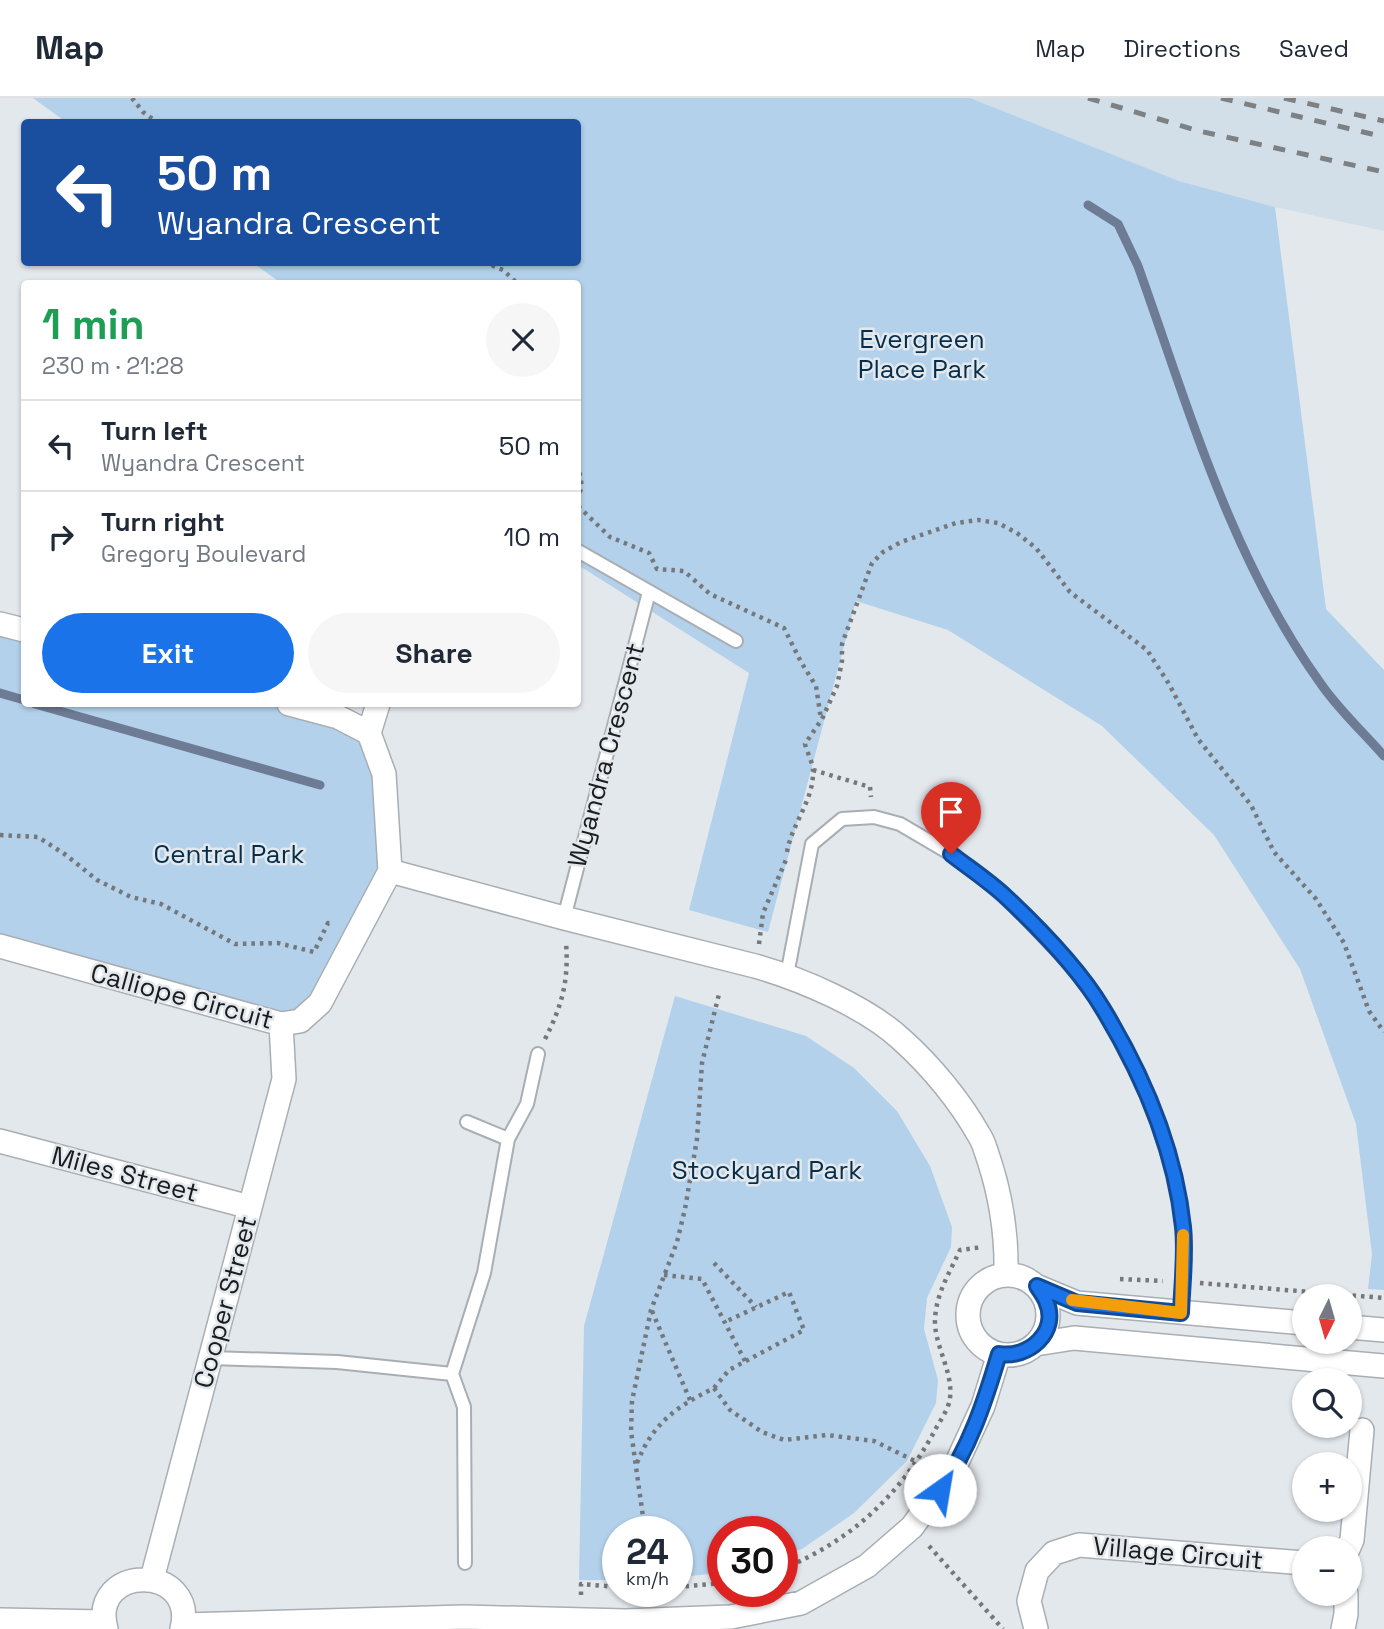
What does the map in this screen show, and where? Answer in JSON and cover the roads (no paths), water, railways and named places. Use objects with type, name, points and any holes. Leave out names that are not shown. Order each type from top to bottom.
[{"type":"street","points":[[0,624],[21,629]]},
{"type":"street","points":[[300,707],[338,717],[369,733]]},
{"type":"street","points":[[377,707],[369,733],[384,774],[390,871],[787,975],[852,1006],[901,1038],[946,1087],[981,1136],[998,1188],[1007,1244],[1006,1275]]},
{"type":"street","name":"Calliope Circuit","points":[[0,946],[281,1024],[300,1021],[320,1003],[390,871]]},
{"type":"street","name":"Cooper Street","points":[[152,1579],[284,1079],[281,1024]]},
{"type":"street","name":"Miles Street","points":[[0,1141],[250,1207]]},
{"type":"street","points":[[1292,1322],[1077,1303],[1022,1277],[1006,1275],[985,1282],[973,1295],[967,1315],[972,1335],[985,1349],[999,1354],[1020,1354],[1036,1345],[1074,1338],[1384,1366]]},
{"type":"street","points":[[1036,1345],[1047,1326],[1049,1316],[1047,1302],[1037,1286]]},
{"type":"street","points":[[1362,1328],[1384,1330]]},
{"type":"street","points":[[0,1620],[105,1625],[105,1608],[116,1589],[128,1581],[141,1578],[164,1584],[177,1596],[183,1609],[182,1627],[464,1617],[625,1625],[731,1617],[801,1603],[867,1566],[912,1527],[953,1471],[983,1406],[999,1354]]},
{"type":"street","points":[[1352,1536],[1361,1438]]},
{"type":"street","name":"Village Circuit","points":[[1036,1629],[1029,1601],[1037,1571],[1054,1553],[1079,1545],[1292,1562]]},
{"type":"street","points":[[1343,1629],[1346,1606]]},
{"type":"lane","points":[[581,553],[736,641]]},
{"type":"lane","name":"Wyandra Crescent","points":[[564,918],[649,592]]},
{"type":"lane","points":[[787,975],[812,844],[842,819],[874,817],[900,824],[951,854],[1005,896],[1073,967],[1103,1008],[1150,1099],[1175,1177],[1184,1229],[1181,1313]]},
{"type":"lane","points":[[465,1563],[464,1407],[452,1374],[484,1273],[508,1139],[527,1104],[538,1054]]},
{"type":"lane","points":[[467,1122],[508,1139]]},
{"type":"lane","points":[[211,1358],[337,1362],[452,1374]]},
{"type":"waterway","points":[[1088,205],[1118,224],[1138,266],[1215,482],[1262,586],[1289,636],[1321,684],[1384,756]]},
{"type":"waterway","points":[[0,693],[21,699]]},
{"type":"waterway","points":[[46,707],[320,785]]},
{"type":"railway","points":[[1088,98],[1199,131],[1384,172]]},
{"type":"railway","points":[[1221,98],[1384,137]]},
{"type":"railway","points":[[1284,98],[1384,121]]},
{"type":"park label","name":"Evergreen Place Park","points":[[922,354]]},
{"type":"park label","name":"Central Park","points":[[229,854]]},
{"type":"park label","name":"Stockyard Park","points":[[767,1170]]}]
